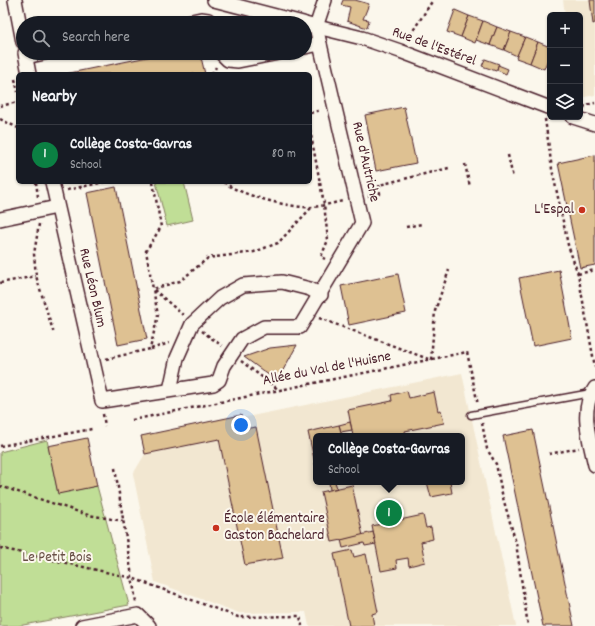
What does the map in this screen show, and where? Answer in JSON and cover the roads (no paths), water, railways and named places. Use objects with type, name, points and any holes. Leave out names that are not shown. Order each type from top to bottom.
[{"type":"street","points":[[15,0],[18,16]]},
{"type":"street","name":"Rue de l'Estérel","points":[[214,0],[277,16]]},
{"type":"street","points":[[312,18],[325,0]]},
{"type":"street","name":"Rue de l'Estérel","points":[[312,25],[400,50],[546,106]]},
{"type":"street","name":"Rue d'Autriche","points":[[102,401],[213,384],[218,380],[231,354],[242,339],[264,327],[300,327],[339,264],[362,223],[320,44],[312,31]]},
{"type":"street","points":[[312,46],[320,44]]},
{"type":"street","points":[[26,60],[29,72]]},
{"type":"street","points":[[228,60],[243,60]]},
{"type":"street","points":[[582,120],[595,124]]},
{"type":"street","name":"Rue Léon Blum","points":[[53,187],[102,401]]},
{"type":"street","points":[[0,219],[57,207]]},
{"type":"street","points":[[170,390],[177,358],[192,324],[220,298],[243,285],[282,282],[310,289],[321,295]]},
{"type":"street","points":[[593,390],[586,419],[595,465]]},
{"type":"street","points":[[82,626],[138,615],[149,626]]},
{"type":"lane","points":[[471,415],[479,412],[593,390]]},
{"type":"place","name":"L'Espal","points":[[582,210]]},
{"type":"place","name":"Collège Costa-Gavras","points":[[389,513]]},
{"type":"place","name":"École élémentaire Gaston Bachelard","points":[[216,528]]},
{"type":"park label","name":"Le Petit Bois","points":[[57,558]]}]
